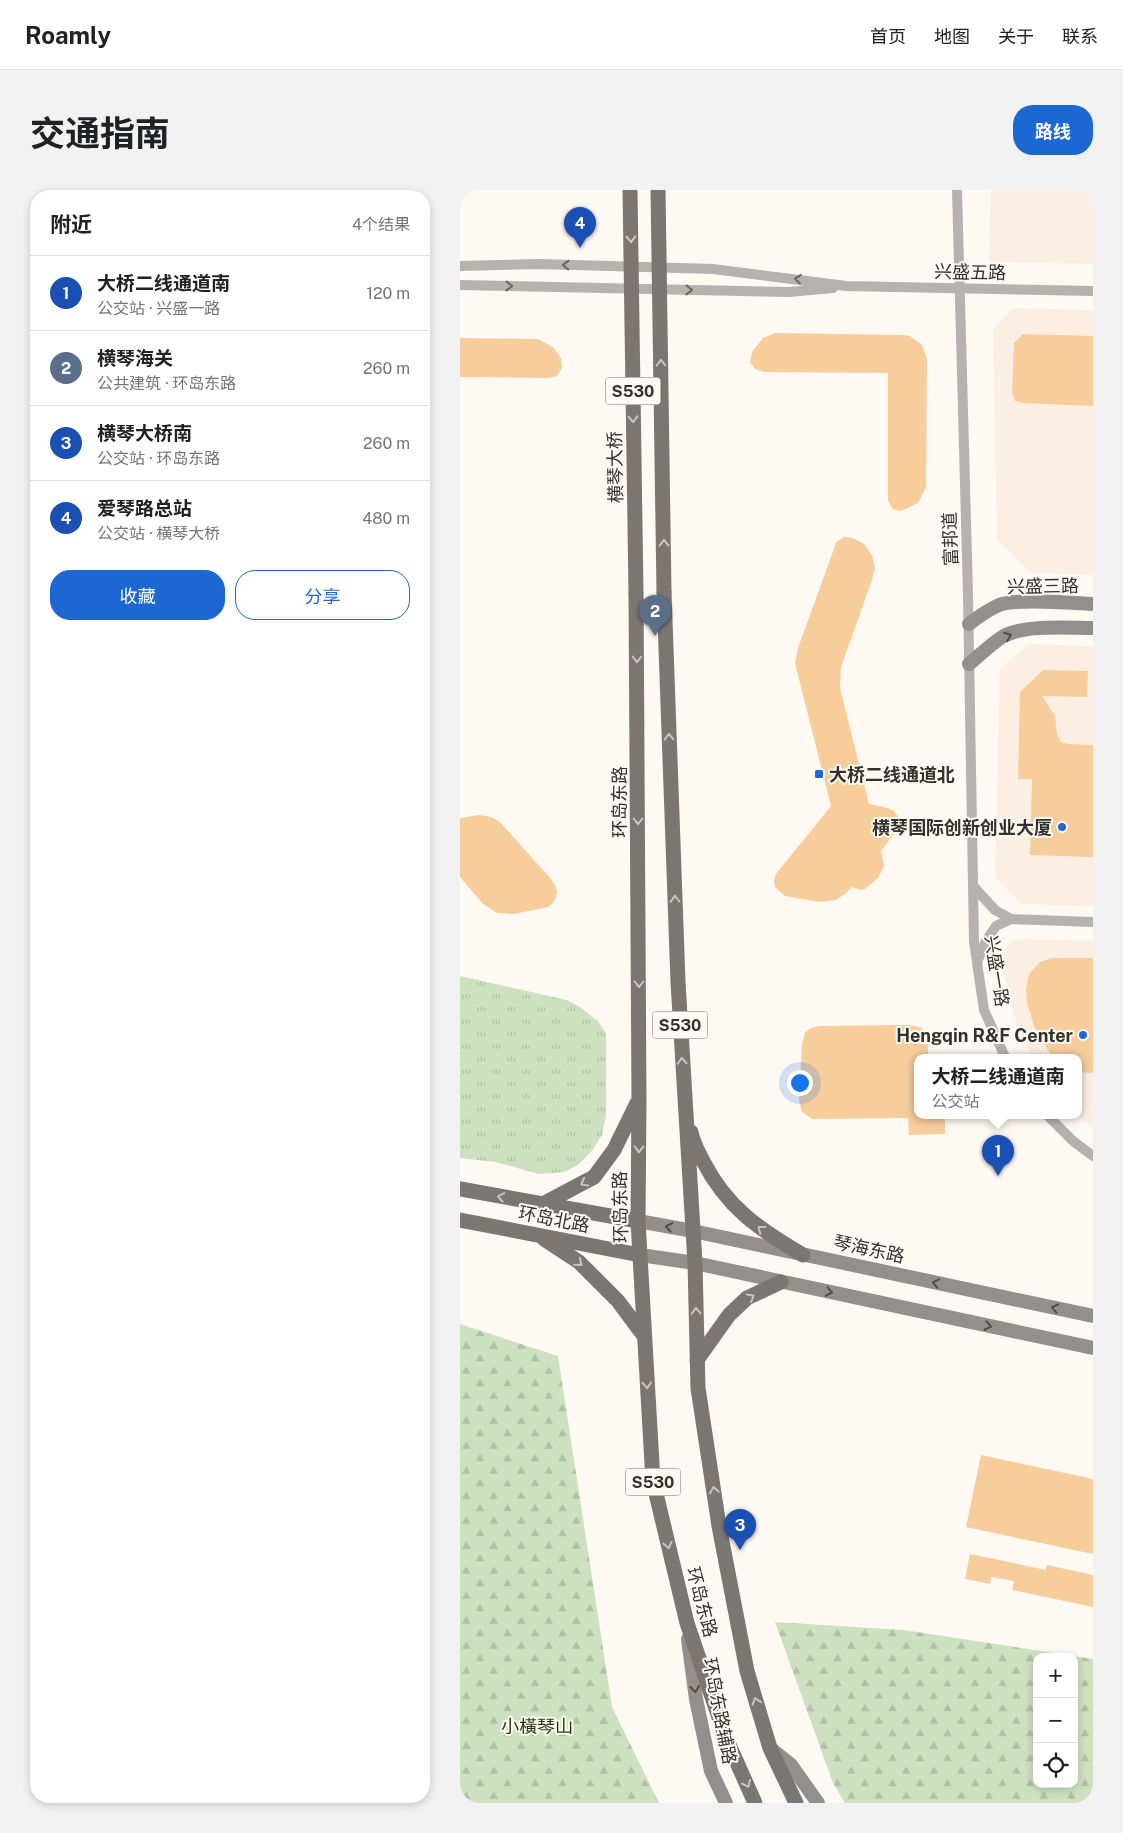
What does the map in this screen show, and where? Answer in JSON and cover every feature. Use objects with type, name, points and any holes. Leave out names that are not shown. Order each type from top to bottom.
[{"type":"main road","name":"横琴大桥","points":[[630,190],[636,593]]},
{"type":"main road","name":"环岛东路","points":[[658,190],[664,592],[677,973],[695,1263],[698,1388],[719,1526],[747,1671],[770,1748],[796,1803]]},
{"type":"main road","name":"环岛东路","points":[[636,593],[638,1221],[653,1481],[686,1624],[726,1738],[755,1803]]},
{"type":"main road","name":"兴盛三路","points":[[969,624],[981,614],[1000,604],[1025,602],[1093,604]]},
{"type":"main road","points":[[969,664],[1004,636],[1036,628],[1093,628]]},
{"type":"main road","points":[[684,1098],[692,1141],[708,1170],[730,1202],[744,1216],[768,1234],[803,1255]]},
{"type":"main road","points":[[543,1204],[594,1177],[614,1150],[639,1100]]},
{"type":"main road","name":"环岛北路","points":[[460,1189],[638,1221]]},
{"type":"main road","name":"环岛北路","points":[[460,1220],[640,1255]]},
{"type":"main road","name":"琴海东路","points":[[638,1221],[1093,1316]]},
{"type":"main road","points":[[539,1235],[579,1262],[618,1301],[644,1336]]},
{"type":"main road","points":[[640,1255],[695,1263],[1093,1348]]},
{"type":"main road","points":[[697,1360],[729,1315],[747,1298],[781,1282]]},
{"type":"main road","name":"环岛东路辅路","points":[[686,1624],[696,1699],[711,1771],[726,1803]]},
{"type":"main road","points":[[770,1748],[791,1765],[818,1803]]},
{"type":"street","name":"富邦道","points":[[957,190],[958,288],[969,624],[973,886]]},
{"type":"street","points":[[460,266],[540,264],[713,269],[846,286]]},
{"type":"street","points":[[460,284],[789,292],[846,286]]},
{"type":"street","name":"兴盛五路","points":[[846,286],[1093,291]]},
{"type":"street","points":[[973,886],[995,910],[1011,919]]},
{"type":"street","name":"兴盛一路","points":[[973,886],[974,942],[984,1010],[1004,1054]]},
{"type":"street","points":[[977,963],[986,941],[996,926],[1011,919],[1093,922]]},
{"type":"street","points":[[1051,1119],[1073,1141],[1093,1156]]},
{"type":"shaded area","points":[[991,190],[1093,190],[1093,264],[989,262]]},
{"type":"shaded area","points":[[1013,308],[1093,310],[1093,575],[1030,573],[997,539],[993,329]]},
{"type":"shaded area","name":"横琴国际创新创业大厦","points":[[1028,644],[1093,646],[1093,906],[1021,904],[995,877],[1000,670]]},
{"type":"shaded area","name":"Hengqin R&F Center","points":[[1015,940],[1093,941],[1093,1129],[1082,1119],[1082,1054],[1031,1054],[1017,1024],[1007,992],[1002,959],[1003,951]]},
{"type":"green space","points":[[460,976],[567,1000],[598,1021],[606,1034],[606,1116],[602,1135],[592,1151],[579,1164],[565,1172],[539,1174],[495,1162],[460,1158]]},
{"type":"green space","name":"小橫琴山","points":[[460,1324],[558,1356],[612,1707],[659,1803],[460,1803]]},
{"type":"green space","points":[[775,1622],[904,1630],[1054,1653],[1033,1653],[1033,1788],[1078,1788],[1078,1657],[1093,1659],[1093,1803],[845,1803],[833,1783]]},
{"type":"building","points":[[775,333],[902,335],[910,336],[922,345],[927,359],[926,487],[918,503],[901,511],[893,509],[888,501],[888,373],[764,372],[755,369],[750,362],[752,352],[763,338]]},
{"type":"building","points":[[1023,334],[1093,336],[1093,406],[1022,403],[1015,401],[1012,393],[1014,343]]},
{"type":"building","points":[[460,338],[538,339],[554,348],[561,358],[562,368],[557,376],[548,378],[460,377]]},
{"type":"building","points":[[844,537],[853,538],[864,544],[872,555],[875,567],[841,667],[840,688],[869,804],[894,811],[899,823],[897,830],[881,851],[884,866],[878,878],[865,889],[860,890],[852,887],[836,900],[819,902],[785,896],[775,887],[774,881],[776,874],[831,806],[795,663],[798,648],[836,542]]},
{"type":"building","points":[[1043,670],[1088,671],[1087,697],[1042,696],[1055,716],[1057,735],[1061,742],[1093,745],[1093,857],[1030,855],[1032,779],[1018,779],[1020,692]]},
{"type":"building","points":[[479,815],[491,817],[500,822],[551,879],[557,891],[556,898],[548,907],[514,914],[497,913],[483,904],[460,877],[460,818]]},
{"type":"building","points":[[1052,958],[1093,958],[1093,1073],[1082,1072],[1082,1054],[1050,1054],[1034,1026],[1027,1003],[1026,990],[1031,972],[1040,962]]},
{"type":"building","points":[[910,1025],[922,1028],[928,1038],[928,1054],[914,1054],[914,1119],[945,1119],[945,1134],[909,1135],[908,1118],[812,1119],[802,1112],[799,1100],[802,1044],[805,1033],[809,1029],[819,1026]]},
{"type":"building","points":[[981,1455],[1093,1479],[1093,1554],[966,1527]]},
{"type":"building","points":[[970,1554],[1046,1570],[1047,1565],[1093,1575],[1093,1607],[1012,1590],[1014,1581],[991,1577],[990,1584],[965,1579]]},
{"type":"place","name":"爱琴路总站","points":[[580,248]]},
{"type":"place","name":"横琴海关","points":[[655,636]]},
{"type":"place","name":"大桥二线通道北","points":[[819,774]]},
{"type":"place","name":"横琴国际创新创业大厦","points":[[1062,827]]},
{"type":"place","name":"Hengqin R&F Center","points":[[1083,1035]]},
{"type":"place","name":"大桥二线通道南","points":[[998,1176]]},
{"type":"place","name":"横琴大桥南","points":[[740,1550]]}]
